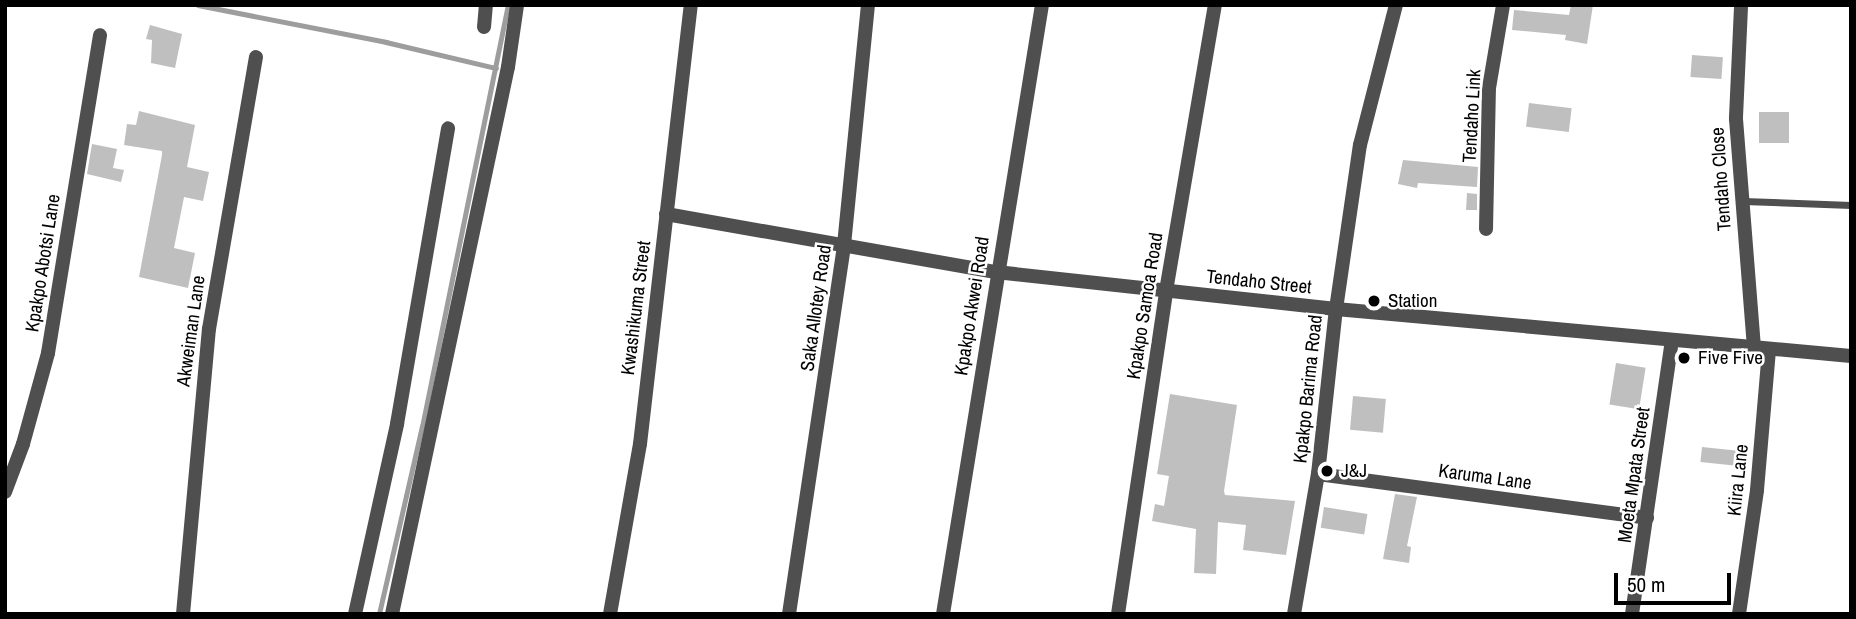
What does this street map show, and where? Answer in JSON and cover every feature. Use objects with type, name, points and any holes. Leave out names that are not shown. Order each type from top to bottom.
[{"type":"street","points":[[484,27],[486,5]]},
{"type":"street","points":[[392,614],[508,67],[517,5]]},
{"type":"street","name":"Kwashikuma Street","points":[[610,614],[640,444],[691,5]]},
{"type":"street","name":"Saka Allotey Road","points":[[789,614],[845,245],[868,5]]},
{"type":"street","name":"Kpakpo Akwei Road","points":[[943,614],[996,272],[1042,5]]},
{"type":"street","name":"Kpakpo Samoa Road","points":[[1118,614],[1166,290],[1214,5]]},
{"type":"street","name":"Kpakpo Barima Road","points":[[1294,614],[1318,474],[1336,309],[1360,145],[1396,5]]},
{"type":"street","name":"Tendaho Link","points":[[1486,229],[1489,88],[1503,5]]},
{"type":"street","name":"Tendaho Close","points":[[1741,7],[1736,119],[1754,347]]},
{"type":"street","name":"Kpakpo Abotsi Lane","points":[[5,492],[35,405],[48,353],[100,35]]},
{"type":"street","name":"Akweiman Lane","points":[[183,614],[209,329],[256,57]]},
{"type":"street","points":[[355,614],[397,424],[448,128]]},
{"type":"street","name":"Tendaho Street","points":[[666,214],[996,272],[1336,309],[1851,356]]},
{"type":"street","name":"Moeta Mpata Street","points":[[1632,614],[1672,341]]},
{"type":"street","name":"Kiira Lane","points":[[1739,614],[1757,490],[1769,350]]},
{"type":"street","name":"Karuma Lane","points":[[1318,474],[1647,518]]},
{"type":"lane","points":[[1742,201],[1851,205]]},
{"type":"building","points":[[1571,5],[1593,5],[1587,44],[1565,40],[1566,35],[1512,30],[1514,10],[1569,15]]},
{"type":"building","points":[[150,25],[182,34],[175,68],[151,63],[152,40],[146,39]]},
{"type":"building","points":[[1692,55],[1723,57],[1721,79],[1690,77]]},
{"type":"building","points":[[1529,103],[1572,108],[1569,132],[1526,127]]},
{"type":"building","points":[[139,111],[195,125],[187,167],[209,172],[203,201],[184,197],[174,248],[195,253],[188,288],[139,277],[162,151],[124,145],[127,124],[136,125]]},
{"type":"building","points":[[1759,112],[1789,112],[1789,143],[1759,143]]},
{"type":"building","points":[[92,144],[117,149],[113,168],[124,170],[121,182],[87,174]]},
{"type":"building","points":[[1403,160],[1478,167],[1477,187],[1418,183],[1417,188],[1398,184]]},
{"type":"building","points":[[1467,193],[1477,194],[1477,210],[1466,210]]},
{"type":"building","points":[[1616,363],[1646,368],[1639,409],[1609,404]]},
{"type":"building","points":[[1170,394],[1237,405],[1225,495],[1295,501],[1286,555],[1243,550],[1246,525],[1218,522],[1216,574],[1194,573],[1196,529],[1152,521],[1155,504],[1164,506],[1169,476],[1157,474]]},
{"type":"building","points":[[1353,396],[1386,399],[1383,433],[1350,430]]},
{"type":"building","points":[[1702,447],[1743,451],[1741,466],[1700,462]]},
{"type":"building","points":[[1395,494],[1417,497],[1407,546],[1411,547],[1409,563],[1383,559]]},
{"type":"building","points":[[1324,507],[1367,514],[1364,535],[1321,528]]},
{"type":"waterway","points":[[198,5],[386,42],[496,68]]},
{"type":"waterway","points":[[379,614],[422,427],[508,5]]},
{"type":"place","name":"Station","points":[[1374,301]]},
{"type":"place","name":"Five Five","points":[[1684,358]]},
{"type":"place","name":"J&J","points":[[1327,471]]}]
